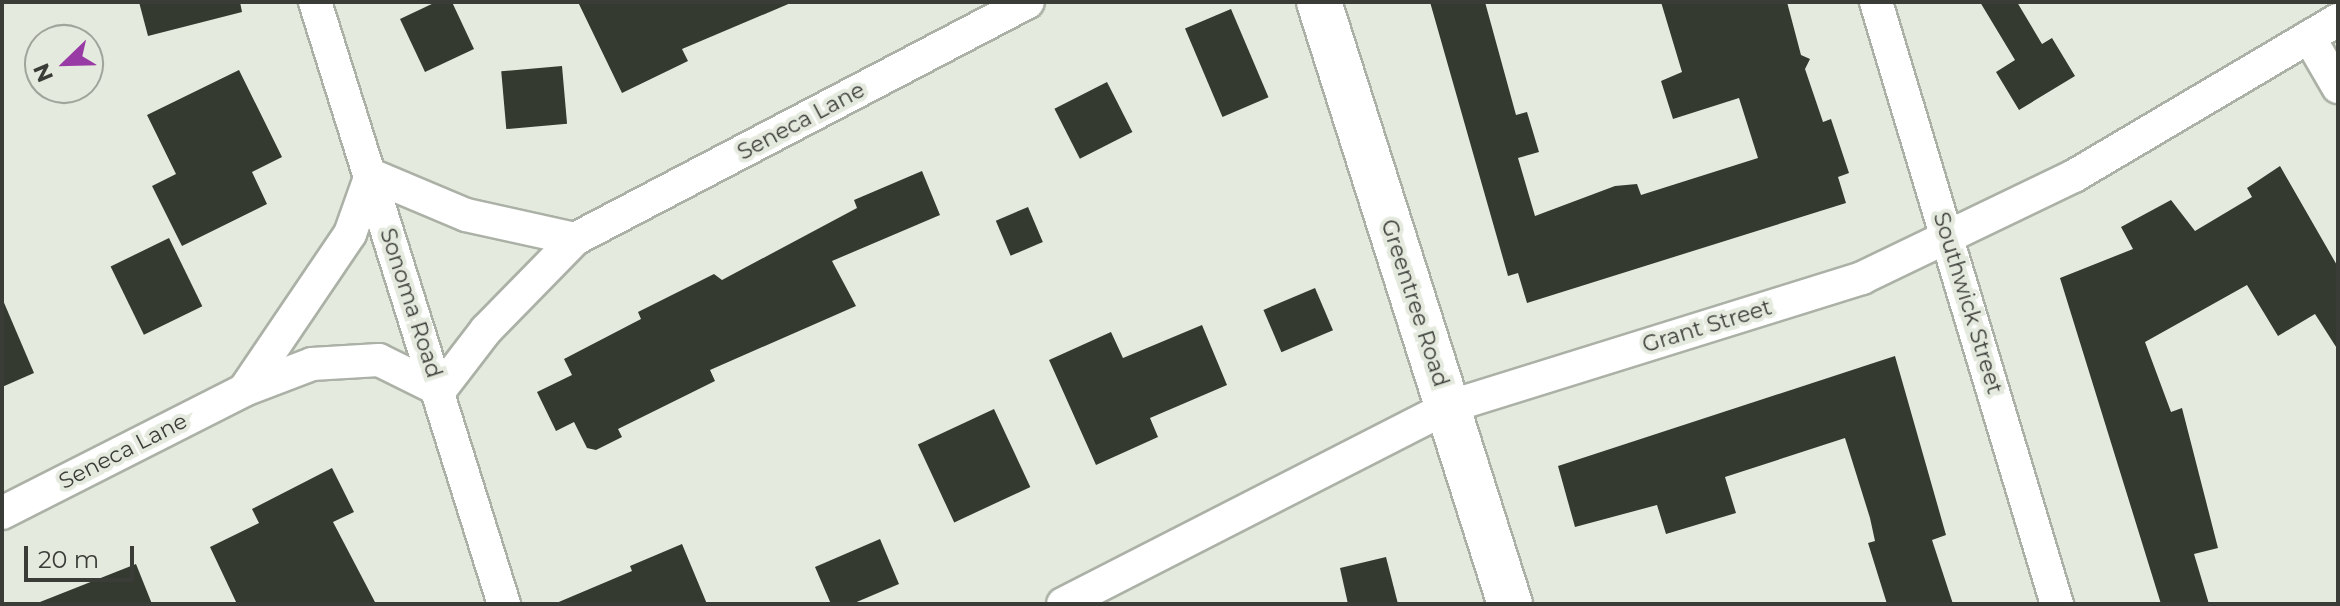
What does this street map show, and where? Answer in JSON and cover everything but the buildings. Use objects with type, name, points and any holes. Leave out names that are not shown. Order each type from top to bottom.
[{"type":"street","name":"Sonoma Road","points":[[315,2],[440,390],[504,604]]},
{"type":"street","name":"Seneca Lane","points":[[2,513],[244,390],[312,364],[379,360],[440,390],[506,308],[575,239],[1028,2]]},
{"type":"street","name":"Greentree Road","points":[[1319,2],[1510,604]]},
{"type":"street","name":"Southwick Street","points":[[1876,2],[2057,604]]},
{"type":"street","name":"Grant Street","points":[[1063,604],[1448,407],[1862,278],[2074,176],[2338,20]]},
{"type":"street","points":[[2309,37],[2338,87]]},
{"type":"street","points":[[371,175],[466,215],[575,239]]},
{"type":"street","name":"Seneca Lane","points":[[244,390],[350,234],[371,175]]}]
